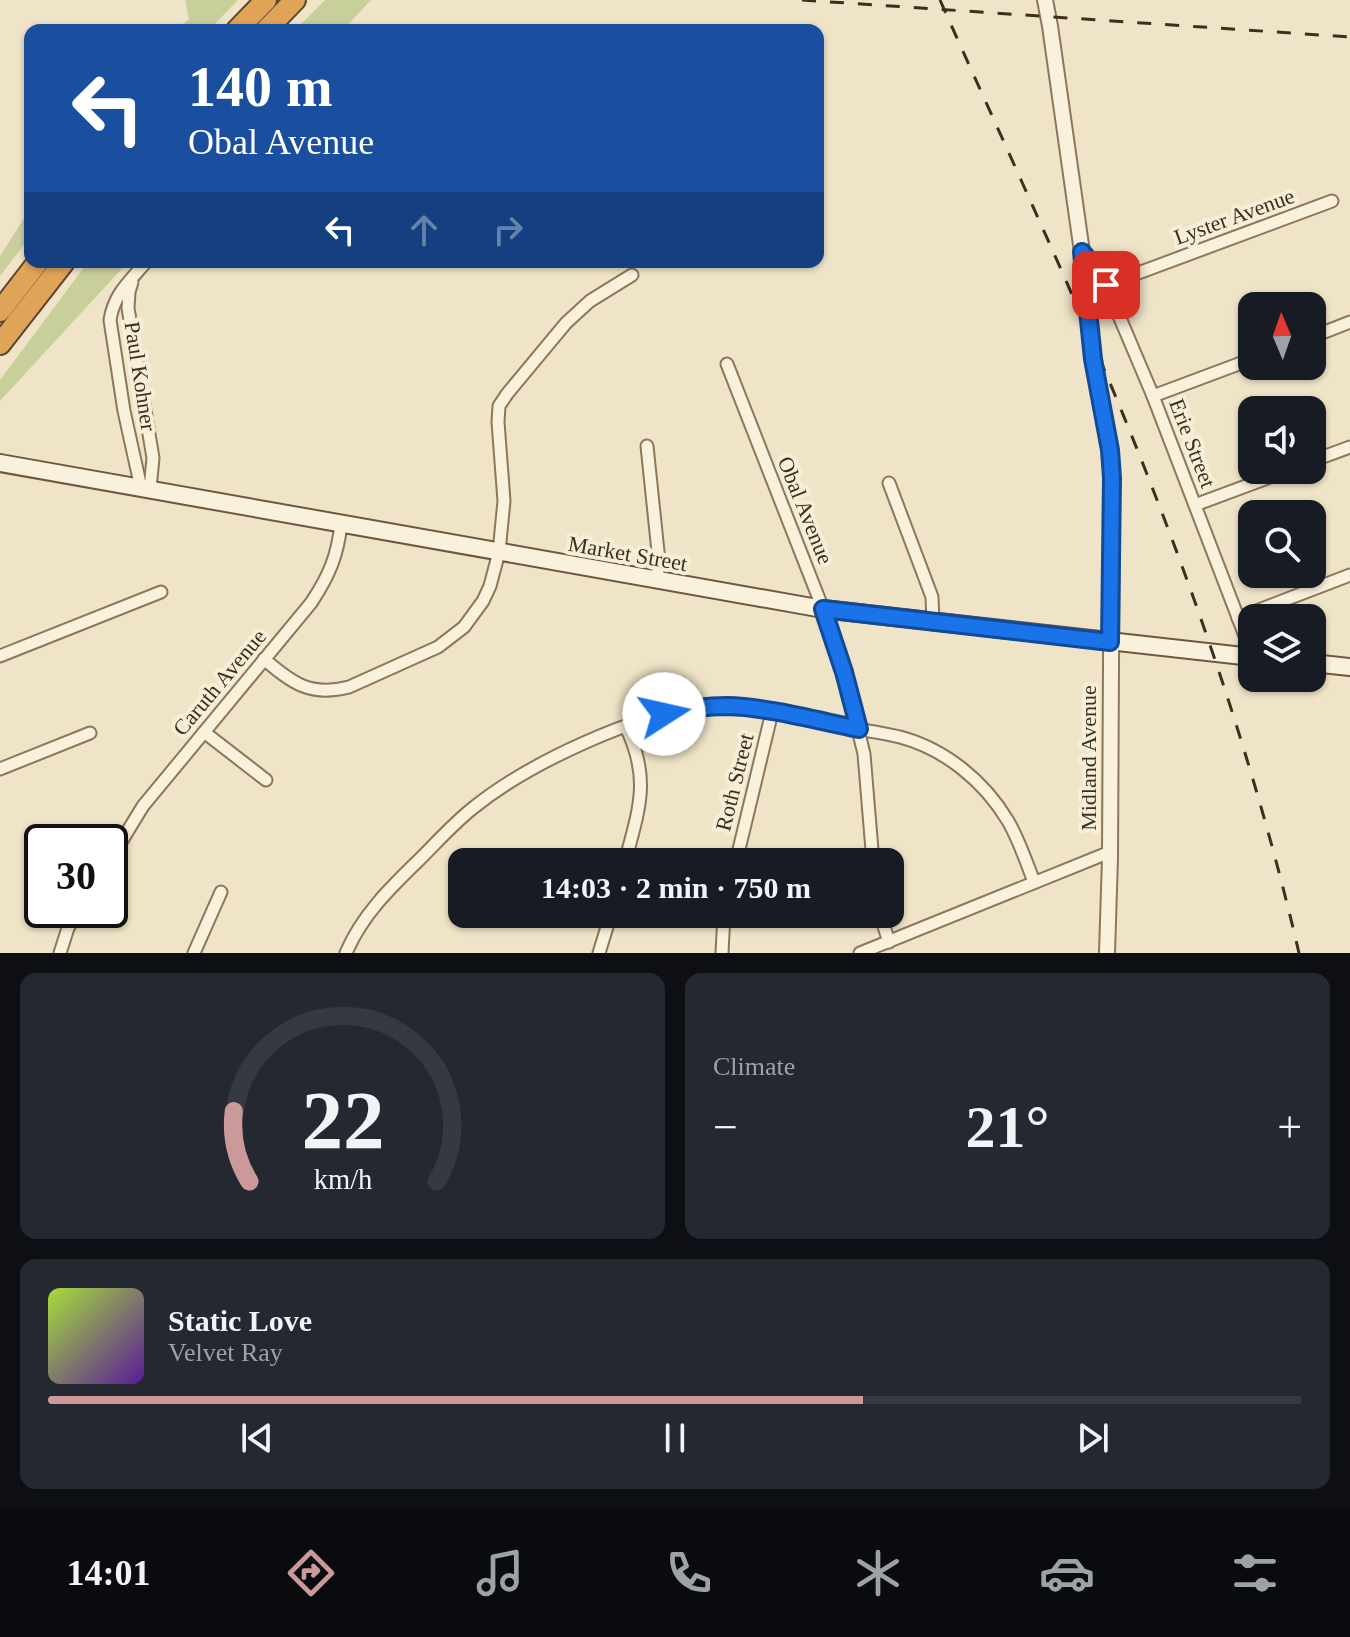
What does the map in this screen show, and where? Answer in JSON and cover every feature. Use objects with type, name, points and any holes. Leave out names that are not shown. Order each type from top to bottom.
[{"type":"highway","points":[[272,24],[295,0]]},
{"type":"highway","points":[[243,24],[263,2]]},
{"type":"highway","points":[[0,311],[33,268]]},
{"type":"highway","points":[[0,344],[59,268]]},
{"type":"main road","name":"Market Street","points":[[0,463],[823,609],[1238,656]]},
{"type":"main road","points":[[1326,664],[1350,667]]},
{"type":"street","name":"Midland Avenue","points":[[1045,0],[1112,478],[1107,953]]},
{"type":"street","name":"Lyster Avenue","points":[[1106,285],[1332,201]]},
{"type":"street","name":"Erie Street","points":[[1082,252],[1106,285],[1153,396],[1238,618]]},
{"type":"street","name":"Paul Kohner","points":[[141,268],[118,294],[110,320],[124,411],[146,489]]},
{"type":"street","points":[[264,659],[288,679],[313,690],[349,687],[452,638],[475,614],[490,586],[499,552],[504,501],[499,406],[566,323],[590,301],[632,275]]},
{"type":"street","name":"Paul Kohner","points":[[133,277],[128,308],[153,458],[146,489]]},
{"type":"street","points":[[1326,331],[1350,322]]},
{"type":"street","name":"Obal Avenue","points":[[727,364],[823,609],[844,672],[864,754],[872,848]]},
{"type":"street","points":[[1153,396],[1238,364]]},
{"type":"street","points":[[647,446],[659,561],[657,580]]},
{"type":"street","points":[[1326,456],[1350,447]]},
{"type":"street","points":[[889,483],[932,597],[933,621]]},
{"type":"street","points":[[1195,505],[1251,484]]},
{"type":"street","name":"Caruth Avenue","points":[[128,831],[143,806],[311,603],[338,548],[341,523]]},
{"type":"street","points":[[1274,604],[1350,575]]},
{"type":"street","points":[[0,656],[161,592]]},
{"type":"street","points":[[346,953],[359,928],[388,890],[473,808],[545,763],[593,740],[664,714],[705,707],[730,706],[772,712],[901,738],[953,762],[987,791],[1009,822],[1034,882]]},
{"type":"street","name":"Roth Street","points":[[739,848],[772,712]]},
{"type":"street","points":[[626,727],[639,758],[642,790],[629,848]]},
{"type":"street","points":[[204,732],[266,780]]},
{"type":"street","points":[[0,768],[90,733]]},
{"type":"street","points":[[860,953],[1110,852]]},
{"type":"street","points":[[194,953],[221,892]]},
{"type":"street","points":[[60,953],[68,928]]},
{"type":"street","points":[[599,953],[607,928]]},
{"type":"street","points":[[722,953],[723,928]]},
{"type":"street","points":[[884,928],[889,942]]},
{"type":"green space","points":[[185,0],[238,0],[215,24],[184,24],[189,19]]},
{"type":"green space","points":[[325,0],[371,0],[349,24],[301,24]]},
{"type":"green space","points":[[24,218],[24,245],[0,276],[0,256]]},
{"type":"green space","points":[[84,268],[122,268],[0,401],[0,380]]},
{"type":"railway","points":[[802,0],[1350,37]]},
{"type":"railway","points":[[940,0],[1102,364],[1174,544],[1252,775],[1299,953]]},
{"type":"route","points":[[664,714],[730,706],[859,729],[823,609],[1110,642],[1110,450],[1093,359],[1082,252],[1106,285]]}]
